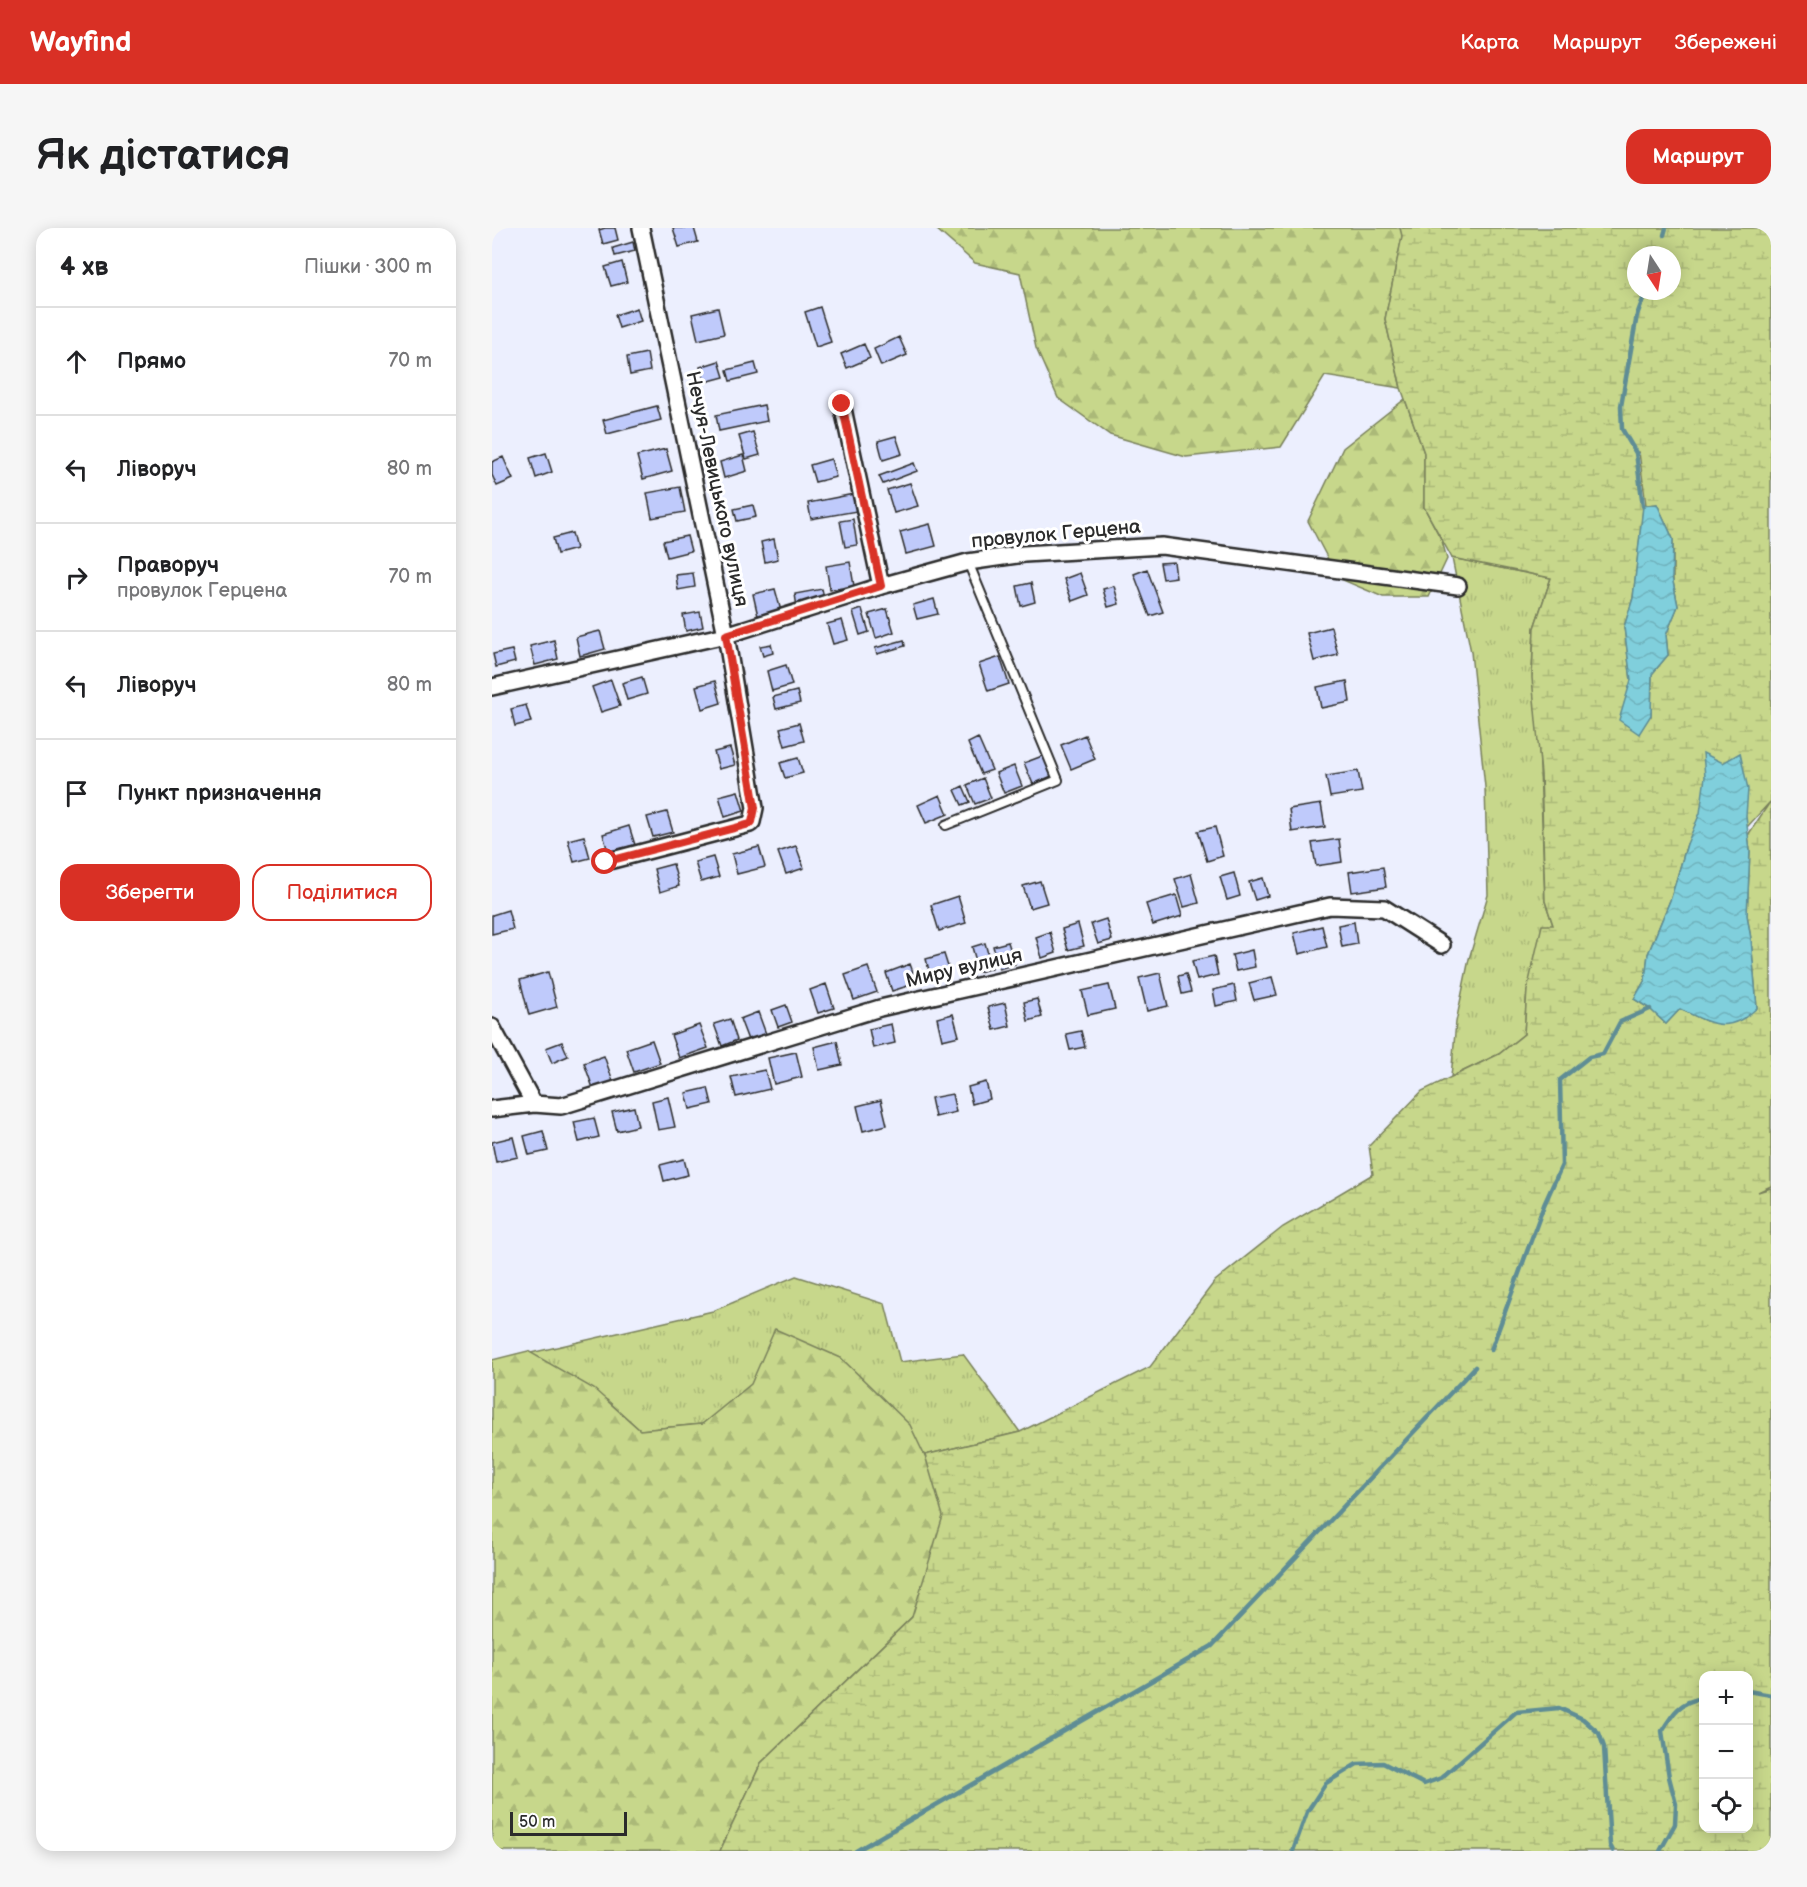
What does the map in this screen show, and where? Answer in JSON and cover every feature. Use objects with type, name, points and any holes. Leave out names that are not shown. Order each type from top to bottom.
[{"type":"street","name":"Нечуя-Левицького вулиця","points":[[605,862],[750,824],[755,808],[726,635],[641,228]]},
{"type":"street","points":[[842,404],[881,586]]},
{"type":"street","name":"провулок Герцена","points":[[492,687],[726,635],[881,586],[968,562],[1024,554],[1161,546],[1458,586]]},
{"type":"street","name":"Миру вулиця","points":[[492,1109],[534,1104],[561,1106],[880,1008],[1330,906],[1384,908],[1442,945]]},
{"type":"street","points":[[492,1027],[534,1104]]},
{"type":"lane","points":[[946,825],[1058,780],[968,562]]},
{"type":"green space","points":[[935,228],[1404,228],[1385,319],[1401,388],[1325,376],[1281,447],[1186,457],[1110,435],[1058,398],[1036,348],[1020,273],[975,263]]},
{"type":"green space","points":[[1400,228],[1771,228],[1771,1186],[1758,1192],[1771,1188],[1771,1851],[720,1851],[761,1763],[912,1617],[943,1516],[925,1455],[1020,1432],[1150,1367],[1215,1281],[1283,1227],[1373,1174],[1369,1146],[1422,1091],[1499,1054],[1524,1034],[1527,990],[1542,925],[1553,925],[1545,901],[1541,774],[1532,678],[1534,628],[1551,578],[1452,558],[1424,507],[1424,453],[1401,388],[1385,319],[1402,236]],"holes":[[[1639,452],[1646,505],[1657,504],[1673,539],[1673,582],[1678,606],[1666,635],[1668,655],[1652,674],[1651,715],[1631,680],[1624,627],[1633,598],[1643,509],[1636,453]],[[1770,802],[1748,835],[1750,851],[1747,915],[1757,1008],[1706,1021],[1680,1009],[1666,1024],[1650,1009],[1634,999],[1645,980],[1648,954],[1671,898],[1687,844],[1745,837],[1747,827]]]},
{"type":"green space","points":[[1405,399],[1424,453],[1424,507],[1442,541],[1447,559],[1429,597],[1383,597],[1338,578],[1308,521],[1343,448]]},
{"type":"green space","points":[[1452,558],[1551,578],[1534,628],[1532,671],[1539,743],[1545,901],[1553,925],[1527,990],[1524,1034],[1499,1054],[1451,1077],[1456,1022],[1469,959],[1488,895],[1485,787],[1471,652]]},
{"type":"green space","points":[[796,1276],[885,1304],[900,1362],[963,1354],[1020,1432],[925,1455],[756,1387],[702,1424],[640,1430],[607,1400],[522,1355],[713,1311]]},
{"type":"green space","points":[[775,1329],[841,1358],[910,1425],[953,1516],[918,1611],[761,1763],[720,1851],[492,1851],[492,1360],[528,1351],[594,1389],[640,1430],[702,1424],[751,1384]]},
{"type":"water","points":[[1657,504],[1673,539],[1672,577],[1678,606],[1666,635],[1668,655],[1652,674],[1651,715],[1639,734],[1619,720],[1631,680],[1624,627],[1633,598],[1643,506]]},
{"type":"water","points":[[1703,753],[1723,763],[1740,753],[1748,789],[1746,816],[1750,851],[1747,915],[1757,1008],[1737,1022],[1728,1024],[1701,1019],[1680,1009],[1666,1024],[1649,1008],[1634,999],[1645,980],[1648,954],[1671,898],[1687,844],[1700,813],[1705,777]]},
{"type":"building","points":[[615,228],[618,240],[603,244],[599,230]]},
{"type":"building","points":[[673,228],[694,228],[698,242],[679,247]]},
{"type":"building","points":[[633,242],[635,251],[615,256],[613,248]]},
{"type":"building","points":[[622,262],[627,282],[611,286],[605,267]]},
{"type":"building","points":[[820,307],[831,342],[816,347],[805,312]]},
{"type":"building","points":[[637,308],[641,321],[619,328],[615,315]]},
{"type":"building","points":[[718,308],[724,334],[698,340],[692,314]]},
{"type":"building","points":[[899,337],[907,355],[881,366],[874,349]]},
{"type":"building","points":[[864,344],[870,358],[847,368],[841,354]]},
{"type":"building","points":[[647,353],[650,371],[630,375],[627,357]]},
{"type":"building","points":[[719,361],[724,377],[705,382],[700,367]]},
{"type":"building","points":[[755,363],[758,374],[730,381],[727,370]]},
{"type":"building","points":[[764,405],[767,421],[719,431],[716,415]]},
{"type":"building","points":[[657,406],[661,420],[607,434],[603,420]]},
{"type":"building","points":[[753,432],[760,455],[746,459],[739,436]]},
{"type":"building","points":[[896,436],[902,454],[883,460],[878,441]]},
{"type":"building","points":[[666,449],[672,471],[643,479],[637,456]]},
{"type":"building","points":[[546,453],[552,472],[536,478],[530,458]]},
{"type":"building","points":[[743,455],[747,471],[724,478],[720,462]]},
{"type":"building","points":[[503,457],[513,479],[497,486],[492,475],[492,462]]},
{"type":"building","points":[[831,459],[836,477],[815,482],[810,465]]},
{"type":"building","points":[[914,463],[917,471],[883,484],[879,476]]},
{"type":"building","points":[[910,483],[918,506],[894,513],[887,490]]},
{"type":"building","points":[[680,487],[685,512],[652,518],[647,493]]},
{"type":"building","points":[[854,494],[857,511],[811,519],[808,503]]},
{"type":"building","points":[[753,505],[756,517],[737,521],[734,509]]},
{"type":"building","points":[[853,519],[857,545],[845,547],[840,521]]},
{"type":"building","points":[[930,524],[936,546],[906,554],[900,532]]},
{"type":"building","points":[[572,533],[576,549],[557,554],[553,538]]},
{"type":"building","points":[[687,536],[691,551],[667,557],[663,541]]},
{"type":"building","points":[[774,539],[778,559],[765,562],[761,542]]},
{"type":"building","points":[[850,562],[854,586],[830,590],[826,566]]},
{"type":"building","points":[[1174,562],[1176,577],[1163,579],[1160,563]]},
{"type":"building","points":[[1147,569],[1163,612],[1150,616],[1134,574]]},
{"type":"building","points":[[693,573],[695,587],[678,590],[676,575]]},
{"type":"building","points":[[1080,573],[1088,595],[1072,601],[1064,579]]},
{"type":"building","points":[[1031,583],[1035,602],[1021,606],[1017,586]]},
{"type":"building","points":[[1114,586],[1119,604],[1108,607],[1103,589]]},
{"type":"building","points":[[775,589],[781,611],[758,616],[753,594]]},
{"type":"building","points":[[822,589],[825,602],[797,607],[795,594]]},
{"type":"building","points":[[934,599],[938,614],[917,619],[913,605]]},
{"type":"building","points":[[862,609],[869,632],[860,635],[853,612]]},
{"type":"building","points":[[887,609],[894,632],[876,638],[869,614]]},
{"type":"building","points":[[700,612],[703,627],[686,631],[683,615]]},
{"type":"building","points":[[842,620],[848,640],[833,644],[827,624]]},
{"type":"building","points":[[1331,627],[1338,655],[1314,661],[1307,633]]},
{"type":"building","points":[[600,631],[605,649],[580,656],[576,637]]},
{"type":"building","points":[[554,640],[558,659],[535,665],[530,646]]},
{"type":"building","points":[[904,640],[905,646],[877,654],[875,648]]},
{"type":"building","points":[[771,644],[773,653],[763,656],[760,646]]},
{"type":"building","points":[[512,650],[515,662],[496,667],[493,654]]},
{"type":"building","points":[[1000,657],[1009,684],[988,691],[979,664]]},
{"type":"building","points":[[786,665],[792,685],[772,691],[767,671]]},
{"type":"building","points":[[642,677],[647,694],[627,700],[622,683]]},
{"type":"building","points":[[611,680],[620,706],[601,712],[592,687]]},
{"type":"building","points":[[715,681],[721,703],[702,709],[696,686]]},
{"type":"building","points":[[1347,681],[1350,702],[1321,708],[1317,687]]},
{"type":"building","points":[[797,691],[800,703],[776,709],[773,697]]},
{"type":"building","points":[[526,705],[531,722],[515,726],[511,709]]},
{"type":"building","points":[[799,723],[804,741],[785,746],[780,728]]},
{"type":"building","points":[[1085,735],[1095,759],[1071,769],[1061,745]]},
{"type":"building","points":[[978,738],[992,770],[981,774],[968,743]]},
{"type":"building","points":[[730,748],[735,765],[719,769],[714,752]]},
{"type":"building","points":[[1045,755],[1054,775],[1033,784],[1024,763]]},
{"type":"building","points":[[798,758],[803,773],[785,778],[780,763]]},
{"type":"building","points":[[1014,766],[1022,786],[1004,793],[996,773]]},
{"type":"building","points":[[1358,771],[1362,792],[1330,797],[1326,776]]},
{"type":"building","points":[[983,778],[991,798],[975,804],[967,785]]},
{"type":"building","points":[[963,786],[970,802],[962,805],[955,790]]},
{"type":"building","points":[[738,791],[744,811],[725,817],[719,796]]},
{"type":"building","points":[[940,795],[948,814],[926,823],[918,805]]},
{"type":"building","points":[[1321,804],[1325,827],[1292,832],[1289,809]]},
{"type":"building","points":[[667,812],[673,832],[653,837],[647,817]]},
{"type":"building","points":[[629,826],[635,845],[608,852],[603,834]]},
{"type":"building","points":[[1215,827],[1223,856],[1207,861],[1198,831]]},
{"type":"building","points":[[584,836],[590,858],[574,862],[568,840]]},
{"type":"building","points":[[1339,839],[1342,862],[1316,866],[1312,843]]},
{"type":"building","points":[[796,846],[804,868],[786,874],[778,852]]},
{"type":"building","points":[[759,847],[765,867],[737,874],[732,854]]},
{"type":"building","points":[[713,857],[719,877],[701,882],[695,862]]},
{"type":"building","points":[[673,864],[679,886],[660,892],[654,869]]},
{"type":"building","points":[[1383,867],[1386,887],[1352,892],[1349,872]]},
{"type":"building","points":[[1234,873],[1240,896],[1227,900],[1220,877]]},
{"type":"building","points":[[1191,874],[1199,903],[1184,907],[1175,879]]},
{"type":"building","points":[[1263,878],[1268,896],[1255,900],[1249,882]]},
{"type":"building","points":[[1040,881],[1047,903],[1030,908],[1023,886]]},
{"type":"building","points":[[1176,895],[1182,916],[1153,925],[1146,904]]},
{"type":"building","points":[[958,896],[966,923],[939,931],[931,905]]},
{"type":"building","points":[[508,910],[513,929],[492,934],[492,915]]},
{"type":"building","points":[[1106,919],[1112,940],[1098,944],[1091,924]]},
{"type":"building","points":[[1354,922],[1357,944],[1342,947],[1338,925]]},
{"type":"building","points":[[1078,924],[1084,946],[1068,950],[1062,929]]},
{"type":"building","points":[[1322,926],[1327,947],[1299,954],[1294,933]]},
{"type":"building","points":[[1050,932],[1056,953],[1042,958],[1036,937]]},
{"type":"building","points":[[1008,942],[1015,964],[999,969],[993,946]]},
{"type":"building","points":[[985,943],[992,968],[979,972],[972,947]]},
{"type":"building","points":[[1252,950],[1255,967],[1236,971],[1232,955]]},
{"type":"building","points":[[944,954],[950,973],[931,978],[926,959]]},
{"type":"building","points":[[1214,956],[1218,975],[1197,980],[1192,961]]},
{"type":"building","points":[[910,964],[917,983],[892,991],[886,973]]},
{"type":"building","points":[[868,967],[877,992],[854,1000],[845,975]]},
{"type":"building","points":[[548,972],[557,1007],[529,1015],[520,980]]},
{"type":"building","points":[[1160,973],[1168,1006],[1147,1011],[1139,978]]},
{"type":"building","points":[[1186,974],[1191,992],[1182,994],[1178,976]]},
{"type":"building","points":[[1272,977],[1277,995],[1254,1000],[1249,983]]},
{"type":"building","points":[[826,984],[834,1008],[818,1013],[810,990]]},
{"type":"building","points":[[1109,985],[1115,1009],[1088,1015],[1082,991]]},
{"type":"building","points":[[1234,985],[1237,1001],[1216,1006],[1213,990]]},
{"type":"building","points":[[1037,999],[1042,1017],[1028,1021],[1024,1002]]},
{"type":"building","points":[[1005,1003],[1010,1026],[994,1030],[988,1007]]},
{"type":"building","points":[[786,1005],[792,1022],[778,1027],[772,1010]]},
{"type":"building","points":[[758,1012],[766,1034],[748,1040],[740,1019]]},
{"type":"building","points":[[953,1014],[959,1036],[942,1040],[937,1018]]},
{"type":"building","points":[[730,1019],[737,1040],[722,1046],[714,1024]]},
{"type":"building","points":[[891,1024],[895,1043],[873,1048],[869,1029]]},
{"type":"building","points":[[699,1025],[708,1048],[679,1058],[671,1035]]},
{"type":"building","points":[[1081,1031],[1085,1047],[1070,1050],[1066,1034]]},
{"type":"building","points":[[652,1040],[660,1063],[634,1072],[626,1049]]},
{"type":"building","points":[[837,1041],[842,1065],[819,1070],[814,1047]]},
{"type":"building","points":[[562,1042],[568,1056],[552,1063],[546,1048]]},
{"type":"building","points":[[796,1052],[802,1077],[774,1084],[768,1058]]},
{"type":"building","points":[[604,1056],[613,1081],[593,1088],[584,1063]]},
{"type":"building","points":[[765,1070],[770,1089],[736,1097],[731,1077]]},
{"type":"building","points":[[986,1082],[990,1099],[972,1104],[968,1087]]},
{"type":"building","points":[[708,1088],[712,1104],[690,1109],[686,1093]]},
{"type":"building","points":[[952,1094],[956,1112],[935,1117],[931,1098]]},
{"type":"building","points":[[668,1097],[675,1127],[658,1130],[652,1101]]},
{"type":"building","points":[[881,1100],[887,1125],[863,1131],[857,1106]]},
{"type":"building","points":[[634,1107],[638,1126],[617,1131],[612,1112]]},
{"type":"building","points":[[594,1118],[599,1137],[579,1142],[574,1122]]},
{"type":"building","points":[[543,1131],[548,1151],[529,1155],[524,1136]]},
{"type":"building","points":[[513,1137],[518,1157],[496,1162],[492,1142]]},
{"type":"building","points":[[684,1159],[688,1175],[664,1181],[660,1165]]},
{"type":"waterway","points":[[1664,235],[1666,228]]},
{"type":"waterway","points":[[1643,300],[1637,315],[1621,406],[1622,429],[1636,453],[1643,506]]},
{"type":"waterway","points":[[1491,1350],[1544,1205],[1562,1165],[1560,1080],[1589,1057],[1603,1054],[1620,1022],[1650,1009]]},
{"type":"waterway","points":[[856,1851],[1212,1646],[1475,1367]]},
{"type":"waterway","points":[[1753,1692],[1771,1695]]},
{"type":"waterway","points":[[1660,1851],[1675,1824],[1676,1804],[1662,1731],[1678,1709],[1699,1699]]},
{"type":"waterway","points":[[1293,1851],[1307,1812],[1326,1783],[1357,1764],[1383,1763],[1424,1784],[1441,1778],[1516,1712],[1559,1708],[1583,1719],[1599,1733],[1604,1747],[1610,1845],[1613,1851]]},
{"type":"route","points":[[605,862],[750,824],[755,808],[726,635],[881,586],[842,404]]}]
